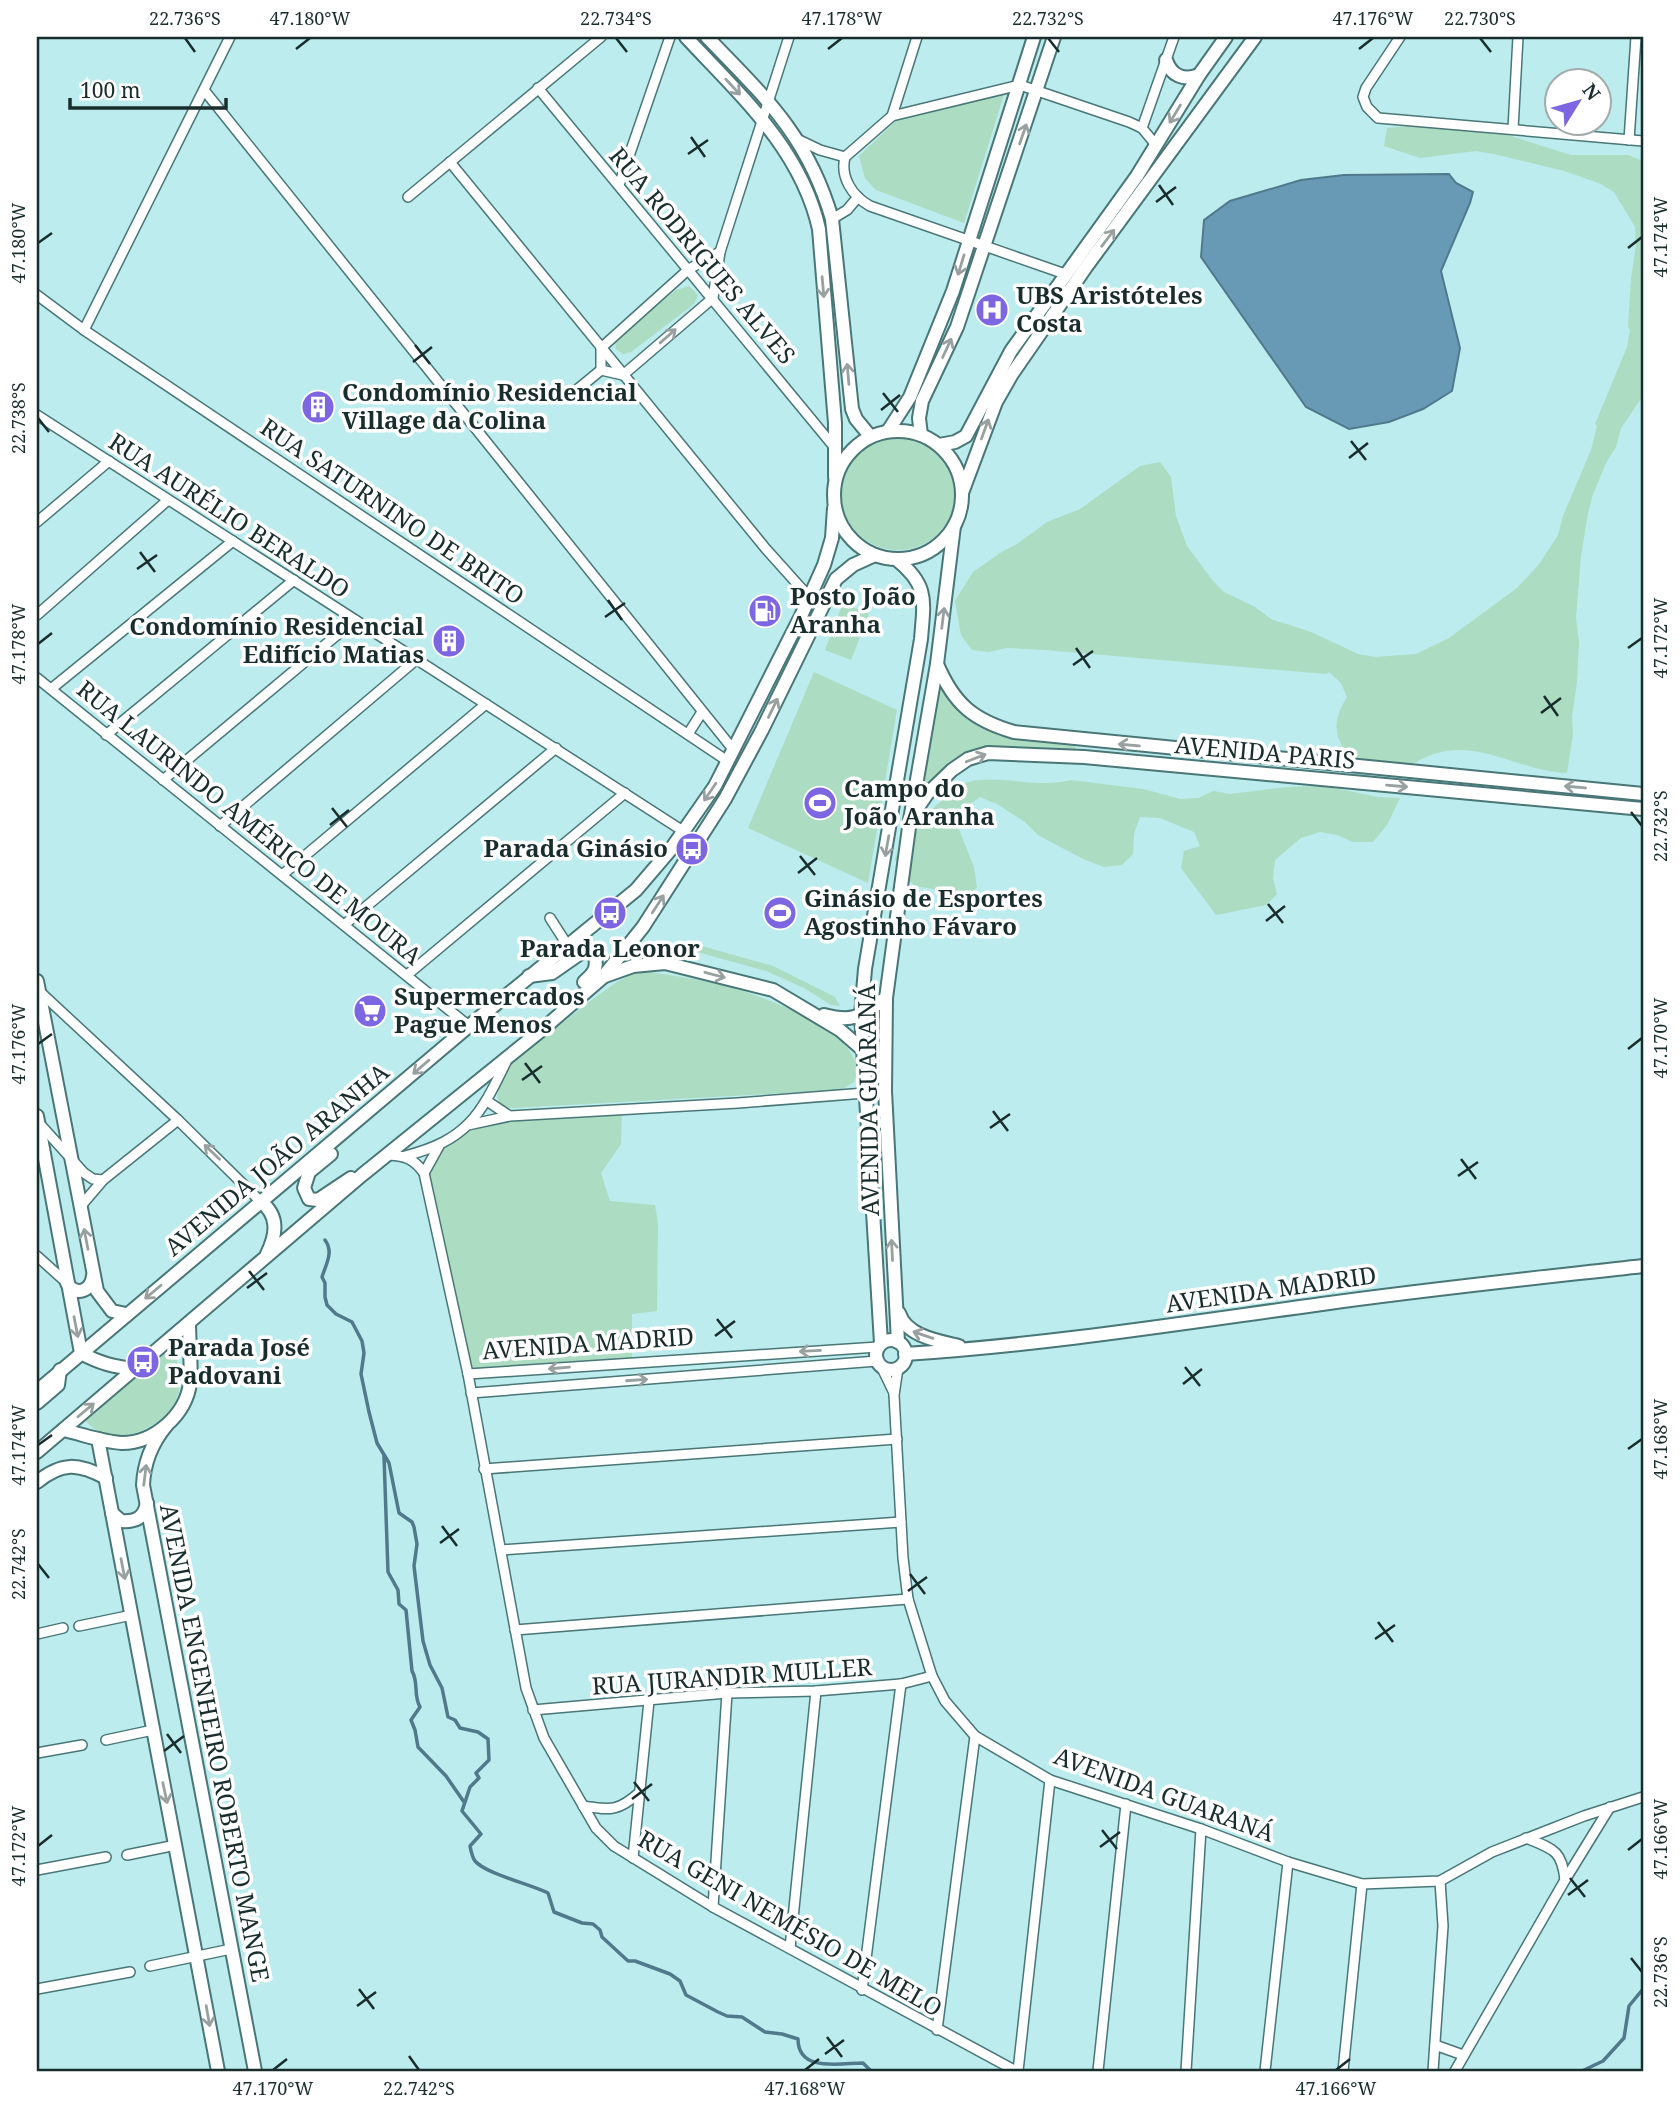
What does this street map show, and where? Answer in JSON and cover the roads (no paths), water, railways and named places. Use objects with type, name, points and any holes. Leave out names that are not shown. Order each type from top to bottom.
[{"type":"street","points":[[84,330],[230,37]]},
{"type":"street","points":[[408,197],[601,37]]},
{"type":"street","points":[[619,185],[670,37]]},
{"type":"street","points":[[686,37],[762,118],[787,152],[813,204],[818,229],[836,449],[834,508],[845,533],[859,546],[875,555],[897,559],[930,551],[954,526],[962,493],[987,423],[1008,380],[1086,267],[1255,37]]},
{"type":"street","points":[[707,37],[767,100],[797,139],[824,190],[832,219],[852,409],[856,419],[870,436]]},
{"type":"street","points":[[623,375],[713,298],[720,252],[789,37]]},
{"type":"street","points":[[892,116],[917,37]]},
{"type":"street","points":[[888,430],[910,397],[953,291],[1034,37]]},
{"type":"street","points":[[921,435],[919,418],[922,401],[957,327],[1055,37]]},
{"type":"street","points":[[1142,128],[1174,37]]},
{"type":"street","points":[[939,445],[955,442],[965,436],[1011,351],[1156,145],[1226,37]]},
{"type":"street","points":[[1400,37],[1366,88],[1363,97],[1367,107],[1378,118],[1643,141]]},
{"type":"street","points":[[1513,130],[1518,37]]},
{"type":"street","points":[[1629,140],[1636,37]]},
{"type":"street","points":[[1166,60],[1172,73],[1178,76],[1192,78],[1199,75]]},
{"type":"street","points":[[1065,274],[883,212],[858,197],[845,178],[845,157],[892,116],[1020,85],[1142,128],[1156,145]]},
{"type":"street","name":"RUA RODRIGUES ALVES","points":[[538,88],[836,449]]},
{"type":"street","points":[[204,90],[702,712],[729,754]]},
{"type":"street","points":[[797,139],[820,150],[845,157]]},
{"type":"street","points":[[450,162],[766,549],[810,598]]},
{"type":"street","points":[[832,219],[847,210],[858,197]]},
{"type":"street","points":[[601,370],[601,348],[689,269],[720,252]]},
{"type":"street","name":"RUA SATURNINO DE BRITO","points":[[37,295],[84,330],[688,734],[729,754]]},
{"type":"street","points":[[601,370],[623,375]]},
{"type":"street","points":[[573,393],[601,370]]},
{"type":"street","name":"RUA AURÉLIO BERALDO","points":[[37,415],[683,831]]},
{"type":"street","points":[[835,477],[848,453],[870,436],[888,430],[905,430],[939,445],[951,458],[959,475],[962,493]]},
{"type":"street","points":[[37,522],[41,512],[109,461]]},
{"type":"street","points":[[37,615],[168,499]]},
{"type":"street","name":"AVENIDA JOÃO ARANHA","points":[[37,1391],[469,1026],[636,890],[658,866],[715,786],[810,598],[832,538],[834,508]]},
{"type":"street","name":"AVENIDA GUARANÁ","points":[[902,1348],[895,1292],[885,1091],[886,998],[909,820],[937,664],[954,526]]},
{"type":"street","points":[[51,689],[233,541]]},
{"type":"street","points":[[37,1451],[362,1175],[602,978],[648,918],[725,799],[836,579],[853,565],[875,555]]},
{"type":"street","name":"AVENIDA GUARANÁ","points":[[880,1345],[861,1015],[865,969],[919,652],[924,608],[922,588],[910,570],[897,559]]},
{"type":"street","points":[[106,736],[294,580]]},
{"type":"street","points":[[163,780],[355,620]]},
{"type":"street","points":[[220,826],[417,659]]},
{"type":"street","name":"AVENIDA PARIS","points":[[937,664],[952,693],[970,714],[992,726],[1014,733],[1643,794]]},
{"type":"street","name":"RUA LAURINDO AMÉRICO DE MOURA","points":[[37,678],[469,1026]]},
{"type":"street","points":[[282,875],[486,704]]},
{"type":"street","points":[[688,734],[702,712]]},
{"type":"street","points":[[344,925],[556,748]]},
{"type":"street","name":"AVENIDA PARIS","points":[[909,820],[927,794],[952,770],[968,759],[988,753],[1084,757],[1643,809]]},
{"type":"street","points":[[1474,793],[1475,778]]},
{"type":"street","points":[[407,975],[625,793]]},
{"type":"street","points":[[550,918],[568,946]]},
{"type":"street","points":[[529,976],[552,973],[585,950],[595,956],[597,964],[594,973],[548,1014],[544,1028]]},
{"type":"street","points":[[602,978],[633,966],[665,963],[773,990],[813,1013],[863,1050]]},
{"type":"street","points":[[37,987],[271,1210],[275,1224],[272,1243],[266,1257]]},
{"type":"street","points":[[37,987],[93,1275],[103,1302],[112,1311],[126,1314]]},
{"type":"street","points":[[813,1013],[848,1020],[861,1015],[886,998]]},
{"type":"street","points":[[405,1156],[439,1146],[468,1125],[487,1101],[510,1053]]},
{"type":"street","points":[[468,1125],[510,1115],[738,1103],[865,1093]]},
{"type":"street","points":[[487,1101],[510,1115]]},
{"type":"street","points":[[362,1175],[349,1178],[318,1200],[309,1199],[303,1188],[309,1172],[360,1129],[365,1115]]},
{"type":"street","points":[[37,1119],[83,1173],[93,1179],[103,1180]]},
{"type":"street","points":[[37,1119],[81,1353],[99,1363],[135,1369]]},
{"type":"street","points":[[80,1207],[103,1180],[178,1120]]},
{"type":"street","points":[[389,1154],[405,1156],[417,1163],[424,1173],[439,1146]]},
{"type":"street","name":"RUA GENI NEMÉSIO DE MELO","points":[[424,1173],[468,1374],[526,1688],[544,1738],[583,1806],[604,1837],[713,1908],[1017,2071]]},
{"type":"street","points":[[37,1256],[78,1292],[85,1291],[93,1275]]},
{"type":"street","name":"AVENIDA MADRID","points":[[902,1348],[977,1349],[1405,1293],[1643,1266]]},
{"type":"street","points":[[895,1292],[900,1318],[905,1327],[951,1344],[977,1349]]},
{"type":"street","points":[[63,1430],[124,1443],[139,1441],[166,1426],[179,1410],[190,1385],[189,1323]]},
{"type":"street","points":[[890,1340],[902,1348],[902,1364],[898,1368],[887,1369],[879,1364],[876,1354],[880,1345],[890,1340]]},
{"type":"street","name":"AVENIDA MADRID","points":[[468,1374],[880,1345]]},
{"type":"street","name":"AVENIDA GUARANÁ","points":[[879,1364],[894,1395]]},
{"type":"street","name":"AVENIDA MADRID","points":[[471,1393],[879,1364]]},
{"type":"street","name":"AVENIDA GUARANÁ","points":[[898,1368],[894,1395],[908,1599],[932,1676],[945,1701],[975,1737],[1050,1780],[1200,1829],[1288,1862],[1363,1884],[1440,1881],[1492,1852],[1643,1797]]},
{"type":"street","points":[[37,1403],[58,1385],[60,1370]]},
{"type":"street","name":"AVENIDA ENGENHEIRO ROBERTO MANGE","points":[[166,1426],[155,1442],[144,1473],[147,1503],[255,2071]]},
{"type":"street","points":[[98,1439],[198,1956],[216,2071]]},
{"type":"street","points":[[484,1469],[897,1439]]},
{"type":"street","points":[[37,1482],[51,1471],[64,1467],[87,1468],[106,1478]]},
{"type":"street","points":[[113,1513],[121,1521],[135,1521],[142,1517],[147,1503]]},
{"type":"street","points":[[501,1550],[901,1521]]},
{"type":"street","points":[[515,1630],[908,1599]]},
{"type":"street","points":[[79,1626],[132,1615]]},
{"type":"street","points":[[37,1634],[63,1628]]},
{"type":"street","name":"RUA JURANDIR MULLER","points":[[533,1710],[727,1693],[816,1691],[901,1684],[932,1676]]},
{"type":"street","points":[[862,1990],[901,1684]]},
{"type":"street","points":[[790,1948],[816,1691]]},
{"type":"street","points":[[713,1908],[727,1693]]},
{"type":"street","points":[[633,1858],[649,1700]]},
{"type":"street","points":[[106,1740],[153,1730]]},
{"type":"street","points":[[937,2030],[975,1737]]},
{"type":"street","points":[[37,1753],[82,1745]]},
{"type":"street","points":[[1017,2071],[1050,1780]]},
{"type":"street","points":[[583,1806],[618,1809],[639,1792]]},
{"type":"street","points":[[1098,2071],[1126,1804]]},
{"type":"street","points":[[1455,2071],[1565,1880],[1611,1807]]},
{"type":"street","points":[[1186,2071],[1200,1829]]},
{"type":"street","points":[[1527,1838],[1558,1853],[1563,1862],[1565,1880]]},
{"type":"street","points":[[127,1855],[176,1844]]},
{"type":"street","points":[[37,1870],[106,1857]]},
{"type":"street","points":[[1265,2071],[1288,1862]]},
{"type":"street","points":[[1433,2071],[1443,1926],[1440,1881]]},
{"type":"street","points":[[1343,2071],[1363,1884]]},
{"type":"street","points":[[150,1966],[231,1949]]},
{"type":"street","points":[[37,1989],[130,1972]]},
{"type":"street","points":[[1435,2045],[1463,2055]]},
{"type":"water","points":[[1449,174],[1456,183],[1473,192],[1441,271],[1460,348],[1452,391],[1423,409],[1389,422],[1349,429],[1306,407],[1201,257],[1204,220],[1230,201],[1301,180],[1344,175]]},
{"type":"waterway","points":[[325,1240],[329,1254],[322,1277],[327,1305],[336,1314],[352,1322],[362,1341],[364,1353],[361,1374],[377,1443],[389,1463],[399,1513],[412,1522],[414,1527],[417,1544],[414,1566],[423,1641],[430,1665],[442,1688],[448,1717],[455,1720],[460,1728],[478,1732],[488,1739],[489,1760],[476,1773],[479,1778],[470,1787],[462,1811],[481,1834],[470,1846],[475,1861],[498,1874],[548,1893],[554,1912],[582,1923],[593,1924],[600,1930],[602,1937],[628,1961],[670,1974],[680,1981],[686,1995],[718,2012],[742,2017],[765,2032],[798,2039],[800,2050],[813,2062],[863,2063],[871,2071]]},
{"type":"waterway","points":[[384,1456],[388,1572],[398,1590],[399,1604],[406,1610],[412,1671],[420,1707],[411,1720],[418,1747],[446,1776],[464,1802]]},
{"type":"waterway","points":[[1582,2071],[1603,2061],[1624,2038],[1629,2006],[1643,1989]]},
{"type":"place","name":"UBS Aristóteles Costa","points":[[992,310]]},
{"type":"place","name":"Condomínio Residencial Village da Colina","points":[[318,407]]},
{"type":"place","name":"Posto João Aranha","points":[[765,611]]},
{"type":"place","name":"Condomínio Residencial Edifício Matias","points":[[449,641]]},
{"type":"place","name":"Campo do João Aranha","points":[[820,803]]},
{"type":"place","name":"Parada Ginásio","points":[[692,849]]},
{"type":"place","name":"Parada Leonor","points":[[610,913]]},
{"type":"place","name":"Ginásio de Esportes Agostinho Fávaro","points":[[780,913]]},
{"type":"place","name":"Supermercados Pague Menos","points":[[370,1011]]},
{"type":"place","name":"Parada José Padovani","points":[[143,1362]]}]
